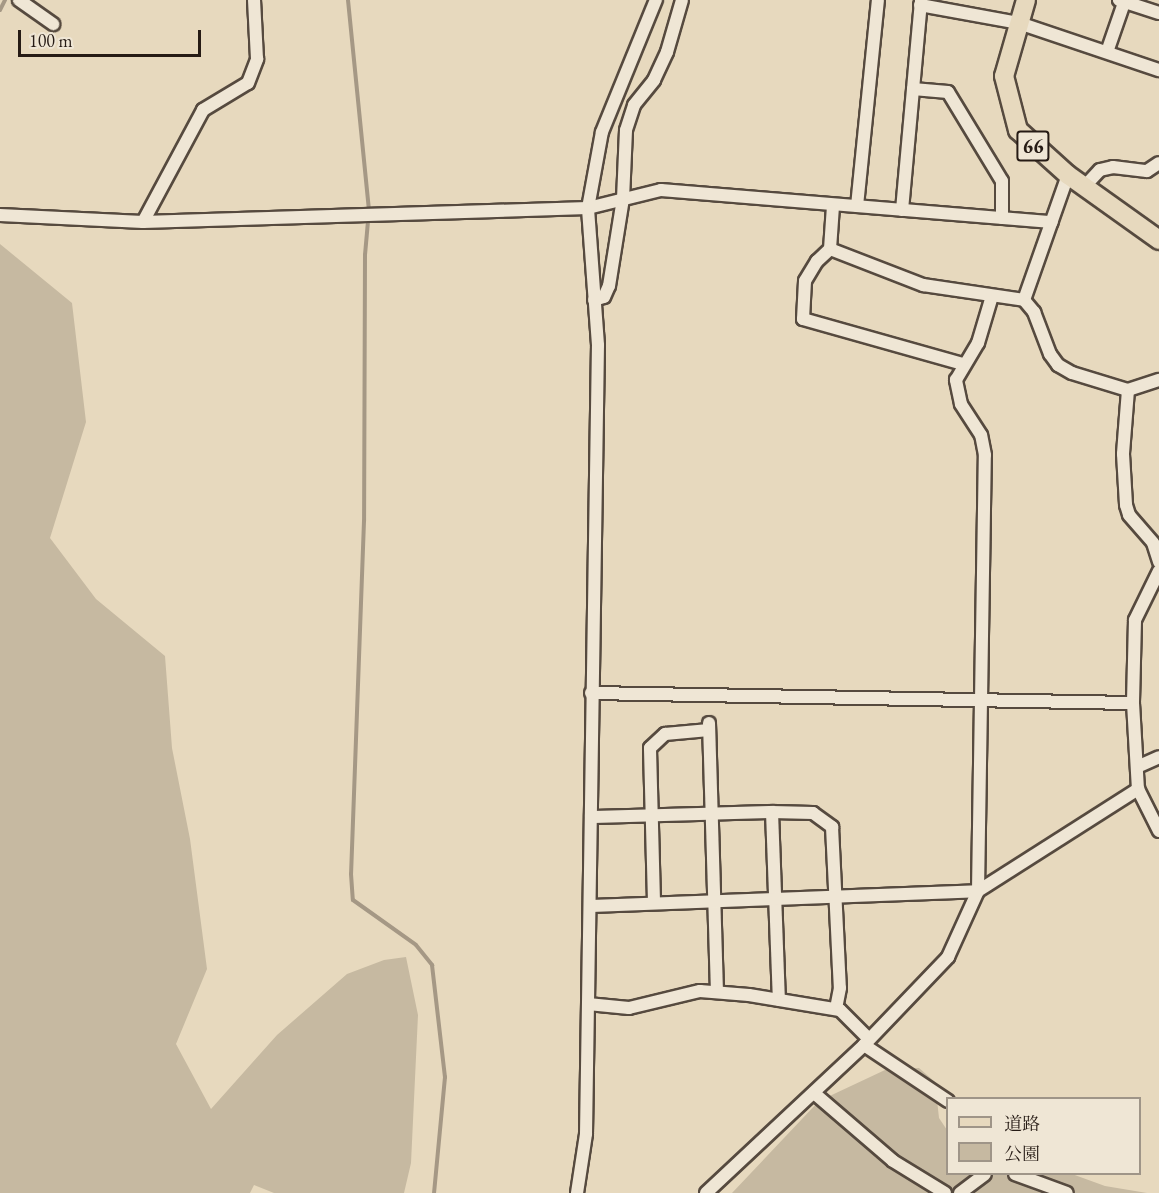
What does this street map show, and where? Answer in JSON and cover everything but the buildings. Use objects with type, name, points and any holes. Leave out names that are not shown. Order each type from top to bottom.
[{"type":"main road","name":"66","points":[[1026,0],[1005,69],[1010,111],[1027,141],[1068,175],[1159,240]]},
{"type":"street","points":[[19,0],[53,24]]},
{"type":"street","points":[[143,222],[203,110],[248,83],[258,51],[254,0]]},
{"type":"street","points":[[577,1193],[586,1134],[598,345],[588,208],[602,132],[656,0]]},
{"type":"street","points":[[594,300],[604,297],[609,286],[623,199],[626,130],[634,105],[654,80],[667,52],[682,0]]},
{"type":"street","points":[[857,206],[878,0]]},
{"type":"street","points":[[1107,52],[1123,1],[1159,13]]},
{"type":"street","points":[[902,210],[921,2],[1018,23],[1159,70]]},
{"type":"street","points":[[913,89],[948,93],[1002,181],[1002,218]]},
{"type":"street","points":[[1085,186],[1100,170],[1113,167],[1147,171],[1159,163]]},
{"type":"street","points":[[1024,300],[1068,175]]},
{"type":"street","points":[[0,215],[143,222],[588,208],[661,190],[702,191],[833,206],[1052,222]]},
{"type":"street","points":[[833,206],[830,249],[816,261],[805,281],[803,319],[963,364]]},
{"type":"street","points":[[830,249],[923,285],[1024,300],[1034,312],[1050,354],[1058,365],[1128,390],[1159,381]]},
{"type":"street","points":[[706,1193],[814,1093],[948,957],[978,891],[985,455],[981,435],[956,391],[957,374],[978,343],[992,296]]},
{"type":"street","points":[[1128,390],[1123,454],[1126,505],[1129,515],[1156,541],[1159,562]]},
{"type":"street","points":[[1159,572],[1135,620],[1133,704],[1138,789],[1159,831]]},
{"type":"street","points":[[591,693],[980,699],[1133,704]]},
{"type":"street","points":[[654,902],[649,754],[652,742],[665,734],[709,726],[717,992]]},
{"type":"street","points":[[1137,767],[1159,757]]},
{"type":"street","points":[[591,906],[978,891],[1138,789]]},
{"type":"street","points":[[591,818],[801,811],[829,822],[840,988],[836,1010]]},
{"type":"street","points":[[772,812],[779,1000]]},
{"type":"street","points":[[588,1004],[628,1008],[681,994],[717,992],[836,1010],[847,1015],[866,1042],[946,1100]]},
{"type":"street","points":[[814,1093],[893,1161],[945,1193]]},
{"type":"street","points":[[960,1193],[982,1175]]},
{"type":"street","points":[[1020,1175],[1067,1193]]},
{"type":"green space","points":[[0,244],[72,303],[86,422],[50,538],[96,599],[165,656],[172,748],[190,839],[207,969],[176,1044],[211,1109],[277,1035],[347,974],[384,960],[406,957],[418,1015],[411,1163],[404,1193],[274,1193],[254,1185],[250,1193],[0,1193]]},
{"type":"green space","points":[[919,1068],[935,1082],[939,1118],[946,1128],[946,1175],[1075,1175],[1105,1186],[1147,1193],[732,1193],[819,1101],[885,1070]]},
{"type":"waterway","points":[[0,10],[5,0]]},
{"type":"waterway","points":[[348,0],[369,210],[365,255],[364,521],[351,874],[353,900],[416,945],[432,965],[445,1077],[434,1193]]}]
